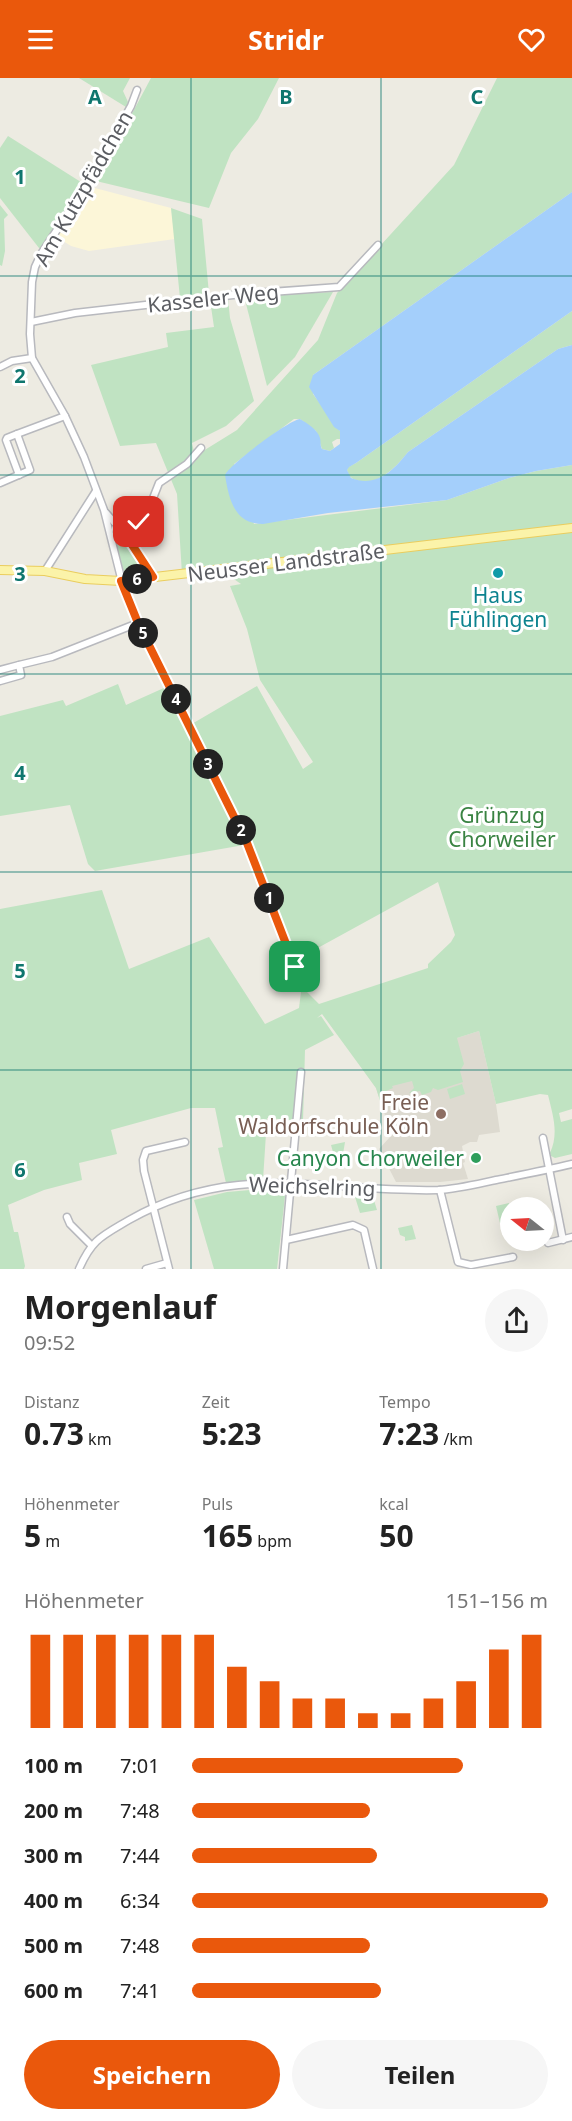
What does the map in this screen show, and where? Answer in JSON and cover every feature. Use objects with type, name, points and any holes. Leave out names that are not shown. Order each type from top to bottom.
[{"type":"main road","name":"Neusser Landstraße","points":[[0,570],[45,571],[85,579],[121,581],[572,528]]},
{"type":"street","name":"Am Kutzpfädchen","points":[[32,358],[34,267],[88,183],[131,106],[137,90]]},
{"type":"street","name":"Kasseler Weg","points":[[31,322],[75,313],[242,294],[339,288],[378,245]]},
{"type":"street","points":[[0,367],[12,361],[32,358],[65,416],[84,457],[104,510],[121,581],[138,623],[247,843],[295,967]]},
{"type":"street","points":[[20,475],[6,441],[7,438],[65,416]]},
{"type":"street","points":[[0,483],[30,470],[17,434]]},
{"type":"street","points":[[118,529],[139,522],[146,516],[159,483],[187,464],[201,448]]},
{"type":"street","points":[[45,571],[96,491]]},
{"type":"street","points":[[104,510],[127,537],[153,577]]},
{"type":"street","points":[[0,670],[52,657],[138,623]]},
{"type":"street","points":[[0,681],[21,675],[19,665]]},
{"type":"street","points":[[283,1269],[301,1072]]},
{"type":"street","points":[[543,1138],[563,1240]]},
{"type":"street","points":[[146,1269],[168,1266],[143,1160],[146,1151],[185,1142]]},
{"type":"street","name":"Weichselring","points":[[79,1269],[91,1245],[106,1233],[153,1207],[219,1188],[251,1183],[292,1182],[401,1190],[440,1190],[572,1164]]},
{"type":"street","points":[[440,1190],[458,1262],[471,1265],[513,1257]]},
{"type":"street","points":[[67,1217],[70,1224],[91,1245]]},
{"type":"street","points":[[286,1240],[352,1225],[360,1227],[364,1230],[373,1269]]},
{"type":"street","points":[[554,1242],[572,1238]]},
{"type":"shaded area","points":[[91,187],[171,208],[175,239],[89,251],[71,246],[57,237]]},
{"type":"shaded area","name":"Freie Waldorfschule Köln","points":[[479,1031],[500,1132],[479,1135],[477,1142],[470,1142],[462,1146],[465,1162],[463,1163],[468,1179],[440,1182],[396,1182],[379,1149],[391,1133],[376,1088],[362,1068]]},
{"type":"green space","points":[[79,78],[130,78],[123,91],[128,102],[126,107]]},
{"type":"green space","points":[[151,78],[279,78],[258,119],[231,153],[209,208],[96,181]]},
{"type":"green space","name":"Grünzug Chorweiler","points":[[497,78],[572,78],[572,192],[313,375],[313,394],[340,431],[340,439],[332,442],[334,448],[330,451],[322,449],[316,431],[300,419],[294,419],[234,464],[254,524],[447,500],[509,478],[572,465],[572,1109],[559,1113],[561,1122],[572,1119],[572,1154],[555,1158],[551,1156],[555,1131],[548,1095],[540,1094],[496,1104],[479,1031],[457,1038],[464,1064],[460,1071],[463,1082],[438,1090],[433,1088],[431,1092],[422,1095],[420,1091],[409,1093],[414,1088],[412,1081],[392,1086],[393,1088],[386,1091],[389,1098],[381,1104],[376,1088],[322,1014],[317,1018],[321,1016],[334,1035],[305,1050],[303,1121],[267,1118],[263,1180],[226,1183],[218,1148],[223,1147],[215,1108],[191,1108],[111,1130],[117,1154],[79,1163],[82,1180],[44,1190],[8,1205],[14,1232],[18,1232],[25,1266],[24,1269],[0,1269],[0,909],[102,890],[129,969],[209,937],[265,1024],[299,1008],[301,992],[304,989],[319,1004],[428,968],[428,964],[451,942],[455,935],[438,882],[294,961],[261,873],[190,725],[257,686],[303,769],[313,762],[260,680],[247,629],[230,586],[241,584],[218,568],[182,574],[177,494],[156,443],[120,446],[91,365],[168,347],[166,333],[214,327],[210,300],[228,298],[230,318],[254,401],[226,426],[192,443],[195,456],[237,430],[318,340],[337,293],[454,165]]},
{"type":"green space","points":[[8,136],[84,184],[42,249],[0,198],[0,148]]},
{"type":"green space","points":[[0,205],[8,215],[4,219],[5,251],[2,266],[0,265]]},
{"type":"green space","points":[[171,208],[202,219],[209,294],[180,298]]},
{"type":"green space","points":[[333,292],[295,357],[267,386],[244,296]]},
{"type":"green space","points":[[572,311],[572,345],[558,349],[408,452],[382,477],[366,482],[357,481],[349,476],[348,467]]},
{"type":"green space","points":[[121,537],[146,571],[144,574],[128,575],[120,566],[115,539]]},
{"type":"green space","points":[[118,684],[126,705],[166,687],[217,785],[244,845],[95,871],[88,864],[70,805],[0,816],[0,716],[63,700],[66,706]]},
{"type":"green space","points":[[462,1084],[465,1094],[450,1099],[447,1089]]},
{"type":"green space","points":[[345,1142],[342,1160],[335,1159],[331,1145]]},
{"type":"green space","points":[[286,1187],[277,1269],[214,1269],[194,1200],[227,1192]]},
{"type":"green space","points":[[355,1197],[373,1197],[377,1210],[360,1213]]},
{"type":"green space","points":[[500,1205],[500,1223],[496,1206]]},
{"type":"green space","points":[[412,1225],[416,1239],[405,1241],[405,1237],[400,1235],[398,1228]]},
{"type":"water","points":[[572,192],[572,311],[347,470],[351,478],[360,481],[383,476],[408,452],[558,349],[572,345],[572,465],[509,478],[447,500],[328,513],[263,524],[245,520],[239,515],[231,501],[225,475],[237,462],[273,434],[300,419],[317,432],[322,449],[330,451],[340,444],[340,431],[334,427],[309,387],[313,375]]},
{"type":"place","name":"Haus Fühlingen","points":[[498,573]]},
{"type":"place","name":"Freie Waldorfschule Köln","points":[[441,1114]]},
{"type":"place","name":"Canyon Chorweiler","points":[[476,1158]]},
{"type":"route","points":[[139,522],[118,529],[127,537],[153,577],[121,581],[125,594],[247,843],[295,967]]}]
